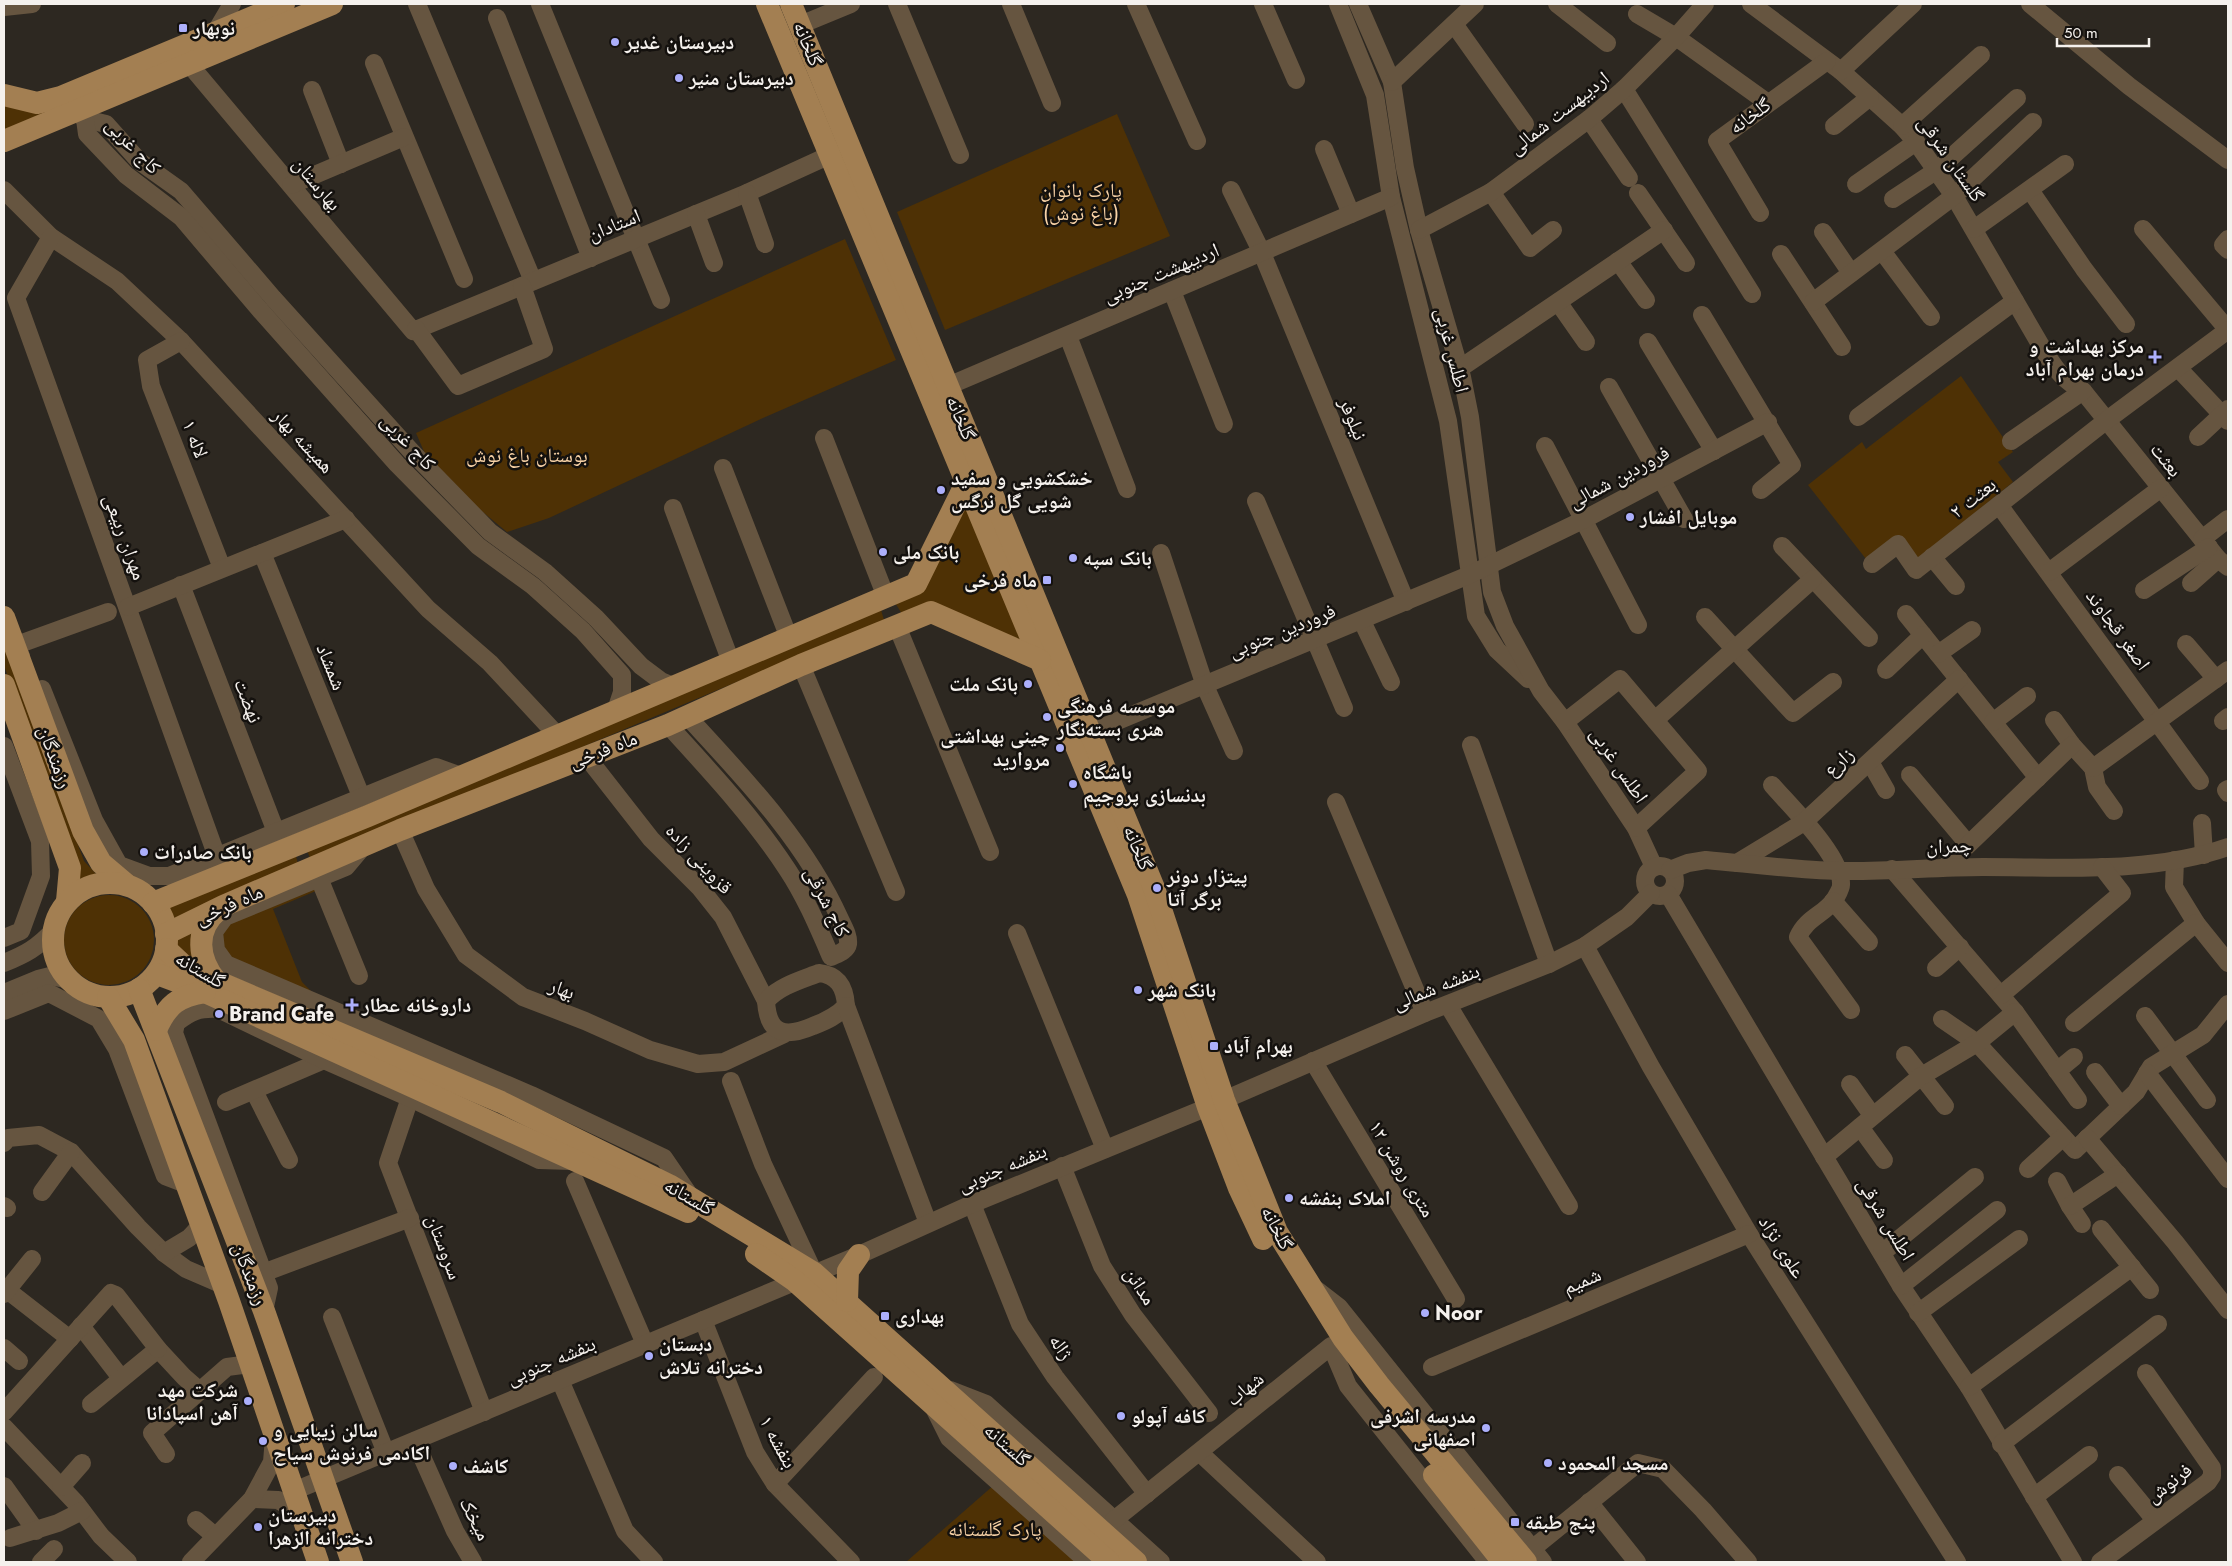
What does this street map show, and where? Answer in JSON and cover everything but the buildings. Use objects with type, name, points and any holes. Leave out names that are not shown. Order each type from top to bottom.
[{"type":"main road","points":[[4,95],[36,103],[74,109],[215,33],[284,4]]},
{"type":"main road","points":[[4,141],[74,109],[189,64],[332,4]]},
{"type":"main road","name":"گلخانه","points":[[767,4],[1138,894],[1216,1104],[1277,1232],[1343,1338],[1379,1385],[1534,1558]]},
{"type":"main road","name":"گلخانه","points":[[791,4],[1154,888],[1239,1188],[1263,1238],[1293,1289],[1331,1346],[1503,1562]]},
{"type":"main road","name":"ماه فرخی","points":[[153,903],[300,844],[916,584],[966,483]]},
{"type":"main road","points":[[886,597],[897,626]]},
{"type":"main road","name":"ماه فرخی","points":[[166,942],[223,906],[314,874],[400,830],[677,721],[801,666],[931,612],[1040,660]]},
{"type":"main road","name":"رزمندگان","points":[[4,617],[83,830],[101,863],[127,885]]},
{"type":"main road","name":"رزمندگان","points":[[4,685],[70,868],[67,902]]},
{"type":"main road","points":[[300,844],[314,874]]},
{"type":"main road","points":[[111,883],[127,885],[141,892],[153,903],[162,918],[166,942],[157,974],[140,989],[125,995],[108,998],[80,989],[70,980],[56,958],[53,946],[54,930],[58,915],[67,902],[80,891],[95,885],[111,883]]},
{"type":"main road","points":[[156,1030],[162,1015],[174,1002],[188,994],[210,986],[200,942],[204,928],[212,915],[223,906]]},
{"type":"main road","name":"گلستانه","points":[[166,942],[182,964],[210,986],[276,1026],[576,1171],[680,1207],[847,1301],[937,1394],[1109,1562]]},
{"type":"main road","name":"گلستانه","points":[[157,974],[210,986],[501,1102],[670,1185],[805,1277],[937,1394],[1136,1562]]},
{"type":"main road","name":"رزمندگان","points":[[140,989],[264,1311],[352,1562]]},
{"type":"main road","name":"رزمندگان","points":[[108,998],[134,1040],[223,1285],[318,1562]]},
{"type":"main road","points":[[847,1301],[848,1271],[859,1254]]},
{"type":"street","points":[[4,7],[32,4]]},
{"type":"street","points":[[215,33],[228,4]]},
{"type":"street","points":[[417,4],[528,283]]},
{"type":"street","points":[[540,4],[661,300]]},
{"type":"street","points":[[800,25],[851,4]]},
{"type":"street","points":[[897,4],[960,155]]},
{"type":"street","points":[[1011,4],[1052,103]]},
{"type":"street","points":[[1136,4],[1197,142]]},
{"type":"street","points":[[1263,4],[1296,80]]},
{"type":"street","name":"اطلس غربی","points":[[1338,4],[1375,95],[1391,197],[1448,421],[1476,616],[1497,650],[1540,690],[1565,722],[1662,868]]},
{"type":"street","name":"اطلس غربی","points":[[1358,4],[1392,82],[1406,168],[1419,230],[1459,369],[1470,417],[1492,592],[1505,626],[1540,690]]},
{"type":"street","points":[[1392,82],[1475,4]]},
{"type":"street","points":[[1557,4],[1607,43]]},
{"type":"street","name":"اردیبهست شمالی","points":[[1419,230],[1491,192],[1589,118],[1624,88],[1676,37],[1705,4]]},
{"type":"street","name":"گلستان شرقی","points":[[1751,4],[1834,66],[1902,126],[1916,142],[1954,196],[2044,350],[2075,386]]},
{"type":"street","name":"گلخانه","points":[[1760,213],[1717,141],[1768,103],[1834,66],[1913,4]]},
{"type":"street","points":[[2030,4],[2129,86],[2228,160]]},
{"type":"street","points":[[1637,14],[1676,37],[1768,103]]},
{"type":"street","points":[[497,18],[591,258]]},
{"type":"street","points":[[1454,24],[1525,124]]},
{"type":"street","points":[[1902,126],[1981,55]]},
{"type":"street","points":[[374,63],[464,279]]},
{"type":"street","name":"بهارستان","points":[[189,64],[414,330],[458,386],[544,349],[528,283]]},
{"type":"street","points":[[1624,88],[1752,294]]},
{"type":"street","points":[[312,90],[341,164]]},
{"type":"street","points":[[1834,126],[1870,97]]},
{"type":"street","points":[[1893,199],[1937,170],[2017,98]]},
{"type":"street","name":"کاج غربی","points":[[74,109],[106,124],[138,161],[181,191],[269,293],[411,451],[490,532],[545,572],[596,618],[641,666],[661,682],[673,686]]},
{"type":"street","name":"کاج غربی","points":[[74,109],[87,134],[126,175],[181,217],[256,306],[397,464],[478,546],[533,586],[583,631],[622,675]]},
{"type":"street","points":[[1589,118],[1629,178]]},
{"type":"street","points":[[1813,302],[1954,196],[2033,122]]},
{"type":"street","points":[[291,185],[404,137]]},
{"type":"street","points":[[1856,184],[1916,142]]},
{"type":"street","points":[[1324,149],[1351,214]]},
{"type":"street","name":"استادان","points":[[414,330],[748,193],[830,155]]},
{"type":"street","points":[[1974,229],[2065,164]]},
{"type":"street","name":"همیشه بهار","points":[[4,190],[51,236],[117,281],[181,341],[428,609],[490,663],[557,735]]},
{"type":"street","name":"نیلوفر","points":[[1231,190],[1262,253],[1406,602]]},
{"type":"street","points":[[2030,190],[2084,269],[2126,324]]},
{"type":"street","points":[[1491,192],[1530,248],[1553,230]]},
{"type":"street","points":[[748,193],[765,244]]},
{"type":"street","points":[[1638,193],[1686,263]]},
{"type":"street","name":"اردیبهشت جنوبی","points":[[948,386],[1391,197]]},
{"type":"street","points":[[696,214],[714,263]]},
{"type":"street","points":[[2144,229],[2228,330]]},
{"type":"street","points":[[1459,369],[1664,230]]},
{"type":"street","points":[[1823,232],[1851,273]]},
{"type":"street","name":"مهران ربیعی","points":[[51,236],[16,298],[217,856]]},
{"type":"street","points":[[1882,251],[1931,317]]},
{"type":"street","points":[[1781,254],[1842,347]]},
{"type":"street","points":[[1618,261],[1646,300]]},
{"type":"street","points":[[1172,291],[1224,424]]},
{"type":"street","points":[[256,306],[269,293]]},
{"type":"street","points":[[1858,417],[2015,301]]},
{"type":"street","points":[[1558,302],[1586,342]]},
{"type":"street","points":[[1702,315],[1768,422],[1792,465],[1761,490]]},
{"type":"street","name":"بعثت ۲","points":[[1872,564],[1898,544],[1916,570],[2107,420],[2228,330]]},
{"type":"street","points":[[1068,336],[1127,489]]},
{"type":"street","name":"لاله ۱","points":[[181,341],[147,360],[151,386],[222,568]]},
{"type":"street","points":[[1648,342],[1714,450]]},
{"type":"street","points":[[2178,368],[2226,415],[2198,437]]},
{"type":"street","points":[[1609,386],[1684,519]]},
{"type":"street","points":[[2011,441],[2075,386]]},
{"type":"street","name":"بعثت","points":[[2075,386],[2107,420],[2214,553]]},
{"type":"street","name":"فروردین شمالی","points":[[1489,566],[1582,520],[1768,422]]},
{"type":"street","points":[[824,438],[886,597]]},
{"type":"street","points":[[1545,446],[1638,625]]},
{"type":"street","points":[[397,464],[411,451]]},
{"type":"street","points":[[723,468],[789,638]]},
{"type":"street","points":[[2050,572],[2161,488]]},
{"type":"street","points":[[1256,501],[1344,708]]},
{"type":"street","name":"اصغر قجاوند","points":[[2000,505],[2200,781]]},
{"type":"street","points":[[672,508],[731,662]]},
{"type":"street","points":[[128,607],[346,519]]},
{"type":"street","points":[[2191,583],[2214,553],[2228,519]]},
{"type":"street","points":[[1782,546],[1868,638]]},
{"type":"street","name":"شمشاد","points":[[262,553],[361,796]]},
{"type":"street","points":[[1160,553],[1205,686],[1234,751]]},
{"type":"street","points":[[2144,590],[2214,553]]},
{"type":"street","points":[[1932,557],[1956,586]]},
{"type":"street","name":"فروردین جنوبی","points":[[1091,732],[1362,621],[1489,566]]},
{"type":"street","points":[[1655,720],[1813,579]]},
{"type":"street","name":"نهضت","points":[[181,585],[276,832]]},
{"type":"street","points":[[108,612],[14,646],[41,686],[94,820],[119,865],[149,876],[169,876],[436,767],[461,776]]},
{"type":"street","points":[[1906,614],[2038,778]]},
{"type":"street","points":[[1705,617],[1793,712],[1833,682]]},
{"type":"street","points":[[1362,621],[1392,682]]},
{"type":"street","points":[[897,626],[990,852]]},
{"type":"street","points":[[1938,654],[1972,630]]},
{"type":"street","points":[[1886,670],[1923,635]]},
{"type":"street","points":[[2093,768],[2222,674],[2186,644]]},
{"type":"street","points":[[616,710],[622,692],[622,675],[627,678],[633,677],[638,673],[641,666]]},
{"type":"street","points":[[801,666],[896,892]]},
{"type":"street","points":[[1565,722],[1620,679],[1698,771],[1636,828]]},
{"type":"street","name":"زارع","points":[[1737,863],[1804,822],[1959,680]]},
{"type":"street","points":[[1993,722],[2027,696]]},
{"type":"street","points":[[2054,720],[2072,745],[2093,768],[2097,787],[2114,811]]},
{"type":"street","name":"کاج شرقی","points":[[677,721],[774,814],[811,866],[834,907],[847,936],[848,945],[845,950],[831,957],[815,920],[787,869],[677,721]]},
{"type":"street","points":[[1471,745],[1549,964]]},
{"type":"street","points":[[1945,867],[2072,745]]},
{"type":"street","points":[[4,746],[40,841],[42,876],[22,931],[4,938]]},
{"type":"street","name":"قزوینی زاده","points":[[586,756],[651,839],[700,888],[723,917],[766,1001]]},
{"type":"street","points":[[1870,762],[1886,790]]},
{"type":"street","points":[[1910,774],[1968,844]]},
{"type":"street","points":[[1772,785],[1824,844],[1839,871],[1842,887],[1833,902],[1803,926],[1798,937],[1851,1010]]},
{"type":"street","points":[[2228,789],[2226,790],[2228,793]]},
{"type":"street","points":[[1336,802],[1425,1013]]},
{"type":"street","points":[[2202,823],[2204,855]]},
{"type":"street","name":"بهار","points":[[400,830],[426,890],[466,955],[523,997],[586,1021],[650,1050],[698,1064],[724,1062],[784,1034]]},
{"type":"street","name":"چمران","points":[[1662,868],[1706,860],[1839,871],[1945,867],[2102,867],[2145,865],[2204,855],[2228,847]]},
{"type":"street","points":[[2174,860],[2174,887],[2196,923],[2228,962]]},
{"type":"street","points":[[2001,995],[2122,892],[2102,867]]},
{"type":"street","points":[[1662,868],[1675,882],[1659,894],[1646,886],[1645,877],[1662,868]]},
{"type":"street","points":[[1892,869],[2015,1012],[2078,1100]]},
{"type":"street","points":[[358,976],[314,874],[225,917],[214,932],[216,950],[226,964],[531,1095],[664,1158],[691,1198]]},
{"type":"street","name":"بنفشه شمالی","points":[[1216,1104],[1425,1013],[1549,964],[1585,946],[1659,894]]},
{"type":"street","name":"اطلس شرقی","points":[[1659,894],[1824,1158],[1901,1286],[1969,1387],[2001,1444],[2073,1562]]},
{"type":"street","points":[[1833,902],[1868,942]]},
{"type":"street","points":[[2074,1024],[2196,923]]},
{"type":"street","points":[[4,963],[29,952],[54,930]]},
{"type":"street","points":[[1017,933],[1105,1149]]},
{"type":"street","name":"علوی نژاد","points":[[1585,946],[1651,1067],[1748,1234],[1957,1562]]},
{"type":"street","points":[[1936,968],[1960,947]]},
{"type":"street","points":[[846,1006],[837,1015],[794,1033],[784,1034],[773,1026],[767,1014],[766,1001],[772,994],[785,987],[819,973],[829,974],[841,984],[846,996],[846,1006],[928,1223]]},
{"type":"street","points":[[4,993],[38,978],[50,976],[70,980]]},
{"type":"street","points":[[4,1011],[49,993],[99,1019],[117,1049],[165,1176],[186,1184]]},
{"type":"street","points":[[1448,1004],[1569,1206]]},
{"type":"street","points":[[2028,1169],[2075,1142],[2122,1106],[2136,1092],[2151,1066],[2202,1035],[2228,1004]]},
{"type":"street","points":[[264,1311],[269,1288],[174,1032],[176,1022],[186,1014],[202,1008],[218,1009],[539,1160],[576,1171],[645,1344]]},
{"type":"street","points":[[1824,1158],[1920,1077],[1978,1043],[2015,1012]]},
{"type":"street","points":[[2145,1016],[2206,1100]]},
{"type":"street","points":[[1942,1019],[1978,1043],[2075,1142],[2118,1174],[2228,1310]]},
{"type":"street","points":[[1905,1055],[1920,1077],[1945,1106]]},
{"type":"street","points":[[2057,1071],[2074,1057]]},
{"type":"street","points":[[226,1102],[324,1060]]},
{"type":"street","name":"۱۲ متری روشن","points":[[1313,1061],[1456,1298]]},
{"type":"street","points":[[2095,1072],[2122,1106]]},
{"type":"street","points":[[2147,1073],[2228,1179]]},
{"type":"street","points":[[731,1080],[805,1277]]},
{"type":"street","points":[[1850,1084],[1884,1160]]},
{"type":"street","points":[[254,1090],[289,1160]]},
{"type":"street","name":"سروستان","points":[[410,1098],[388,1163],[484,1412]]},
{"type":"street","name":"بنفشه جنوبی","points":[[294,1492],[805,1277],[1062,1166],[1216,1104]]},
{"type":"street","points":[[4,1142],[8,1138],[39,1135],[71,1152],[138,1227],[164,1253],[186,1269],[223,1285]]},
{"type":"street","points":[[42,1192],[71,1152]]},
{"type":"street","name":"مدائن","points":[[1062,1166],[1102,1266],[1133,1315],[1209,1413]]},
{"type":"street","points":[[2070,1206],[2118,1174]]},
{"type":"street","points":[[1882,1253],[1976,1177]]},
{"type":"street","points":[[2057,1181],[2082,1224]]},
{"type":"street","name":"ژاله","points":[[972,1204],[1020,1324],[1055,1377],[1148,1494]]},
{"type":"street","points":[[1901,1286],[1997,1210]]},
{"type":"street","points":[[263,1273],[410,1218]]},
{"type":"street","points":[[164,1253],[189,1238],[201,1225]]},
{"type":"street","points":[[2100,1229],[2150,1290]]},
{"type":"street","name":"شمیم","points":[[1432,1367],[1748,1234]]},
{"type":"street","points":[[1918,1313],[2019,1239]]},
{"type":"street","points":[[32,1259],[5,1292],[76,1333],[121,1378]]},
{"type":"street","points":[[1969,1387],[2132,1267]]},
{"type":"street","points":[[4,1412],[111,1293],[116,1294],[158,1349],[200,1391]]},
{"type":"street","points":[[332,1317],[386,1453]]},
{"type":"street","name":"بنفشه ۱","points":[[703,1320],[755,1452],[775,1484],[851,1562]]},
{"type":"street","points":[[2001,1444],[2158,1324]]},
{"type":"street","points":[[1331,1346],[1348,1386],[1488,1562]]},
{"type":"street","name":"شهاب","points":[[1114,1520],[1331,1346]]},
{"type":"street","points":[[4,1348],[19,1361]]},
{"type":"street","points":[[91,1404],[158,1349]]},
{"type":"street","points":[[166,1454],[152,1433],[227,1367],[250,1364]]},
{"type":"street","name":"فرنوش","points":[[2100,1562],[2208,1482],[2212,1476],[2212,1468],[2146,1372]]},
{"type":"street","points":[[775,1484],[874,1377]]},
{"type":"street","points":[[560,1380],[625,1531],[654,1562]]},
{"type":"street","points":[[1088,1562],[949,1438],[937,1394],[986,1404],[1161,1562]]},
{"type":"street","points":[[4,1427],[61,1487],[102,1536],[128,1562]]},
{"type":"street","points":[[191,1562],[252,1499],[272,1462],[275,1435]]},
{"type":"street","name":"میخک","points":[[415,1440],[455,1531],[473,1562]]},
{"type":"street","points":[[1200,1452],[1317,1562]]},
{"type":"street","points":[[2034,1496],[2089,1454]]},
{"type":"street","points":[[61,1487],[82,1463]]},
{"type":"street","points":[[1534,1558],[1589,1502],[1638,1463],[1663,1469],[1703,1510],[1748,1562]]},
{"type":"street","points":[[2118,1475],[2155,1520]]},
{"type":"street","points":[[4,1486],[36,1531]]},
{"type":"street","points":[[252,1499],[278,1500],[302,1514]]},
{"type":"street","points":[[1589,1502],[1637,1562]]},
{"type":"street","points":[[10,1538],[36,1531],[82,1511]]},
{"type":"street","points":[[196,1520],[215,1536]]},
{"type":"street","points":[[41,1562],[54,1550]]},
{"type":"green space","points":[[4,101],[54,107],[4,135]]},
{"type":"green space","name":"پارک بانوان (باغ نوش)","points":[[1117,114],[1170,236],[945,330],[897,212]]},
{"type":"green space","name":"بوستان باغ نوش","points":[[845,239],[896,360],[763,418],[549,518],[507,532],[432,470],[416,433]]},
{"type":"green space","points":[[1961,376],[2013,452],[1998,462],[2013,482],[1918,559],[1898,535],[1866,559],[1808,485],[1862,442],[1866,449]]},
{"type":"green space","points":[[963,502],[1024,644],[902,614],[894,601]]},
{"type":"green space","points":[[881,610],[884,620],[311,861],[307,850]]},
{"type":"green space","points":[[4,644],[84,861],[98,876],[86,879],[76,885],[4,665]]},
{"type":"green space","points":[[295,853],[299,867],[172,922],[165,908]]},
{"type":"green space","points":[[316,876],[323,888],[273,909],[302,982],[313,993],[238,980],[215,926]]},
{"type":"green space","points":[[109,895],[126,898],[141,908],[151,923],[154,940],[151,957],[141,972],[126,982],[109,985],[92,982],[77,972],[67,957],[64,940],[67,923],[77,908],[92,898]]},
{"type":"green space","points":[[199,925],[199,966],[172,943]]},
{"type":"green space","name":"پارک گلستانه","points":[[994,1485],[1082,1562],[906,1562]]},
{"type":"place","name":"نوبهار","points":[[183,28]]},
{"type":"place","name":"دبیرستان غدیر","points":[[615,42]]},
{"type":"place","name":"دبیرستان منیر","points":[[679,78]]},
{"type":"place","name":"مرکز بهداشت و درمان بهرام آباد","points":[[2155,357]]},
{"type":"place","name":"خشکشویی و سفید شویی گل نرگس","points":[[941,490]]},
{"type":"place","name":"موبایل افشار","points":[[1630,517]]},
{"type":"place","name":"بانک ملی","points":[[883,552]]},
{"type":"place","name":"بانک سپه","points":[[1073,558]]},
{"type":"place","name":"ماه فرخی","points":[[1047,580]]},
{"type":"place","name":"بانک ملت","points":[[1028,684]]},
{"type":"place","name":"موسسه فرهنگی هنری بسته‌نگار","points":[[1047,717]]},
{"type":"place","name":"چینی بهداشتی مروارید","points":[[1060,748]]},
{"type":"place","name":"باشگاه بدنسازی پروجیم","points":[[1073,784]]},
{"type":"place","name":"بانک صادرات","points":[[144,852]]},
{"type":"place","name":"پیتزار دونر برگر آتا","points":[[1157,888]]},
{"type":"place","name":"بانک شهر","points":[[1138,990]]},
{"type":"place","name":"داروخانه عطار","points":[[352,1005]]},
{"type":"place","name":"Brand Cafe","points":[[219,1014]]},
{"type":"place","name":"بهرام آباد","points":[[1214,1046]]},
{"type":"place","name":"املاک بنفشه","points":[[1289,1198]]},
{"type":"place","name":"Noor","points":[[1425,1313]]},
{"type":"place","name":"بهداری","points":[[885,1316]]},
{"type":"place","name":"دبستان دخترانه تلاش","points":[[649,1356]]},
{"type":"place","name":"شرکت مهد آهن اسپادانا","points":[[248,1401]]},
{"type":"place","name":"کافه آپولو","points":[[1121,1416]]},
{"type":"place","name":"مدرسه اشرفی اصفهانی","points":[[1486,1428]]},
{"type":"place","name":"سالن زیبایی و اکادمی فرنوش سیاح","points":[[263,1441]]},
{"type":"place","name":"مسجد المحمود","points":[[1548,1463]]},
{"type":"place","name":"کاشف","points":[[453,1466]]},
{"type":"place","name":"پنج طبقه","points":[[1515,1522]]},
{"type":"place","name":"دبيرستان دخترانه الزهرا","points":[[258,1527]]}]
